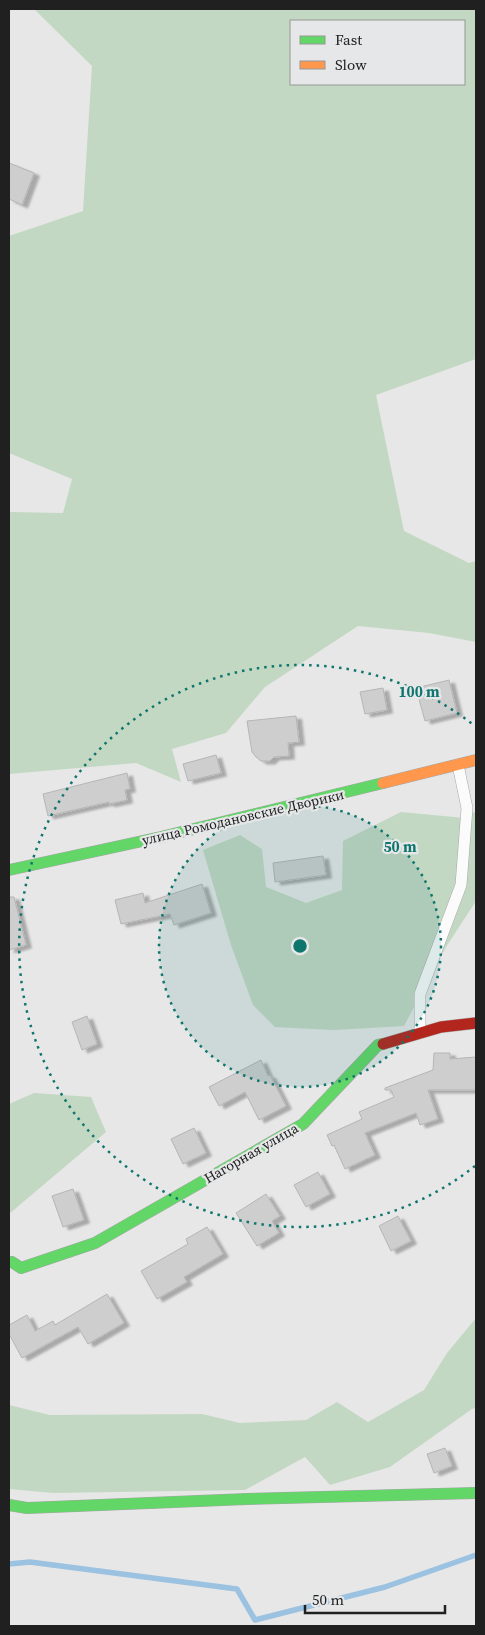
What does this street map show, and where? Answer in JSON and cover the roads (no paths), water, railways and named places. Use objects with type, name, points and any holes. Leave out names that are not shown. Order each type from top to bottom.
[{"type":"street","name":"улица Ромодановские Дворики","points":[[9,870],[161,837],[476,760]]},
{"type":"street","name":"Нагорная улица","points":[[12,1262],[22,1268],[96,1243],[303,1124],[378,1045],[441,1027],[476,1023]]},
{"type":"street","points":[[9,1505],[27,1508],[247,1499],[476,1493]]},
{"type":"lane","points":[[420,1033],[420,994],[461,884],[467,808],[458,765]]},
{"type":"waterway","points":[[9,1564],[30,1562],[237,1589],[255,1620],[385,1587],[476,1555]]}]
